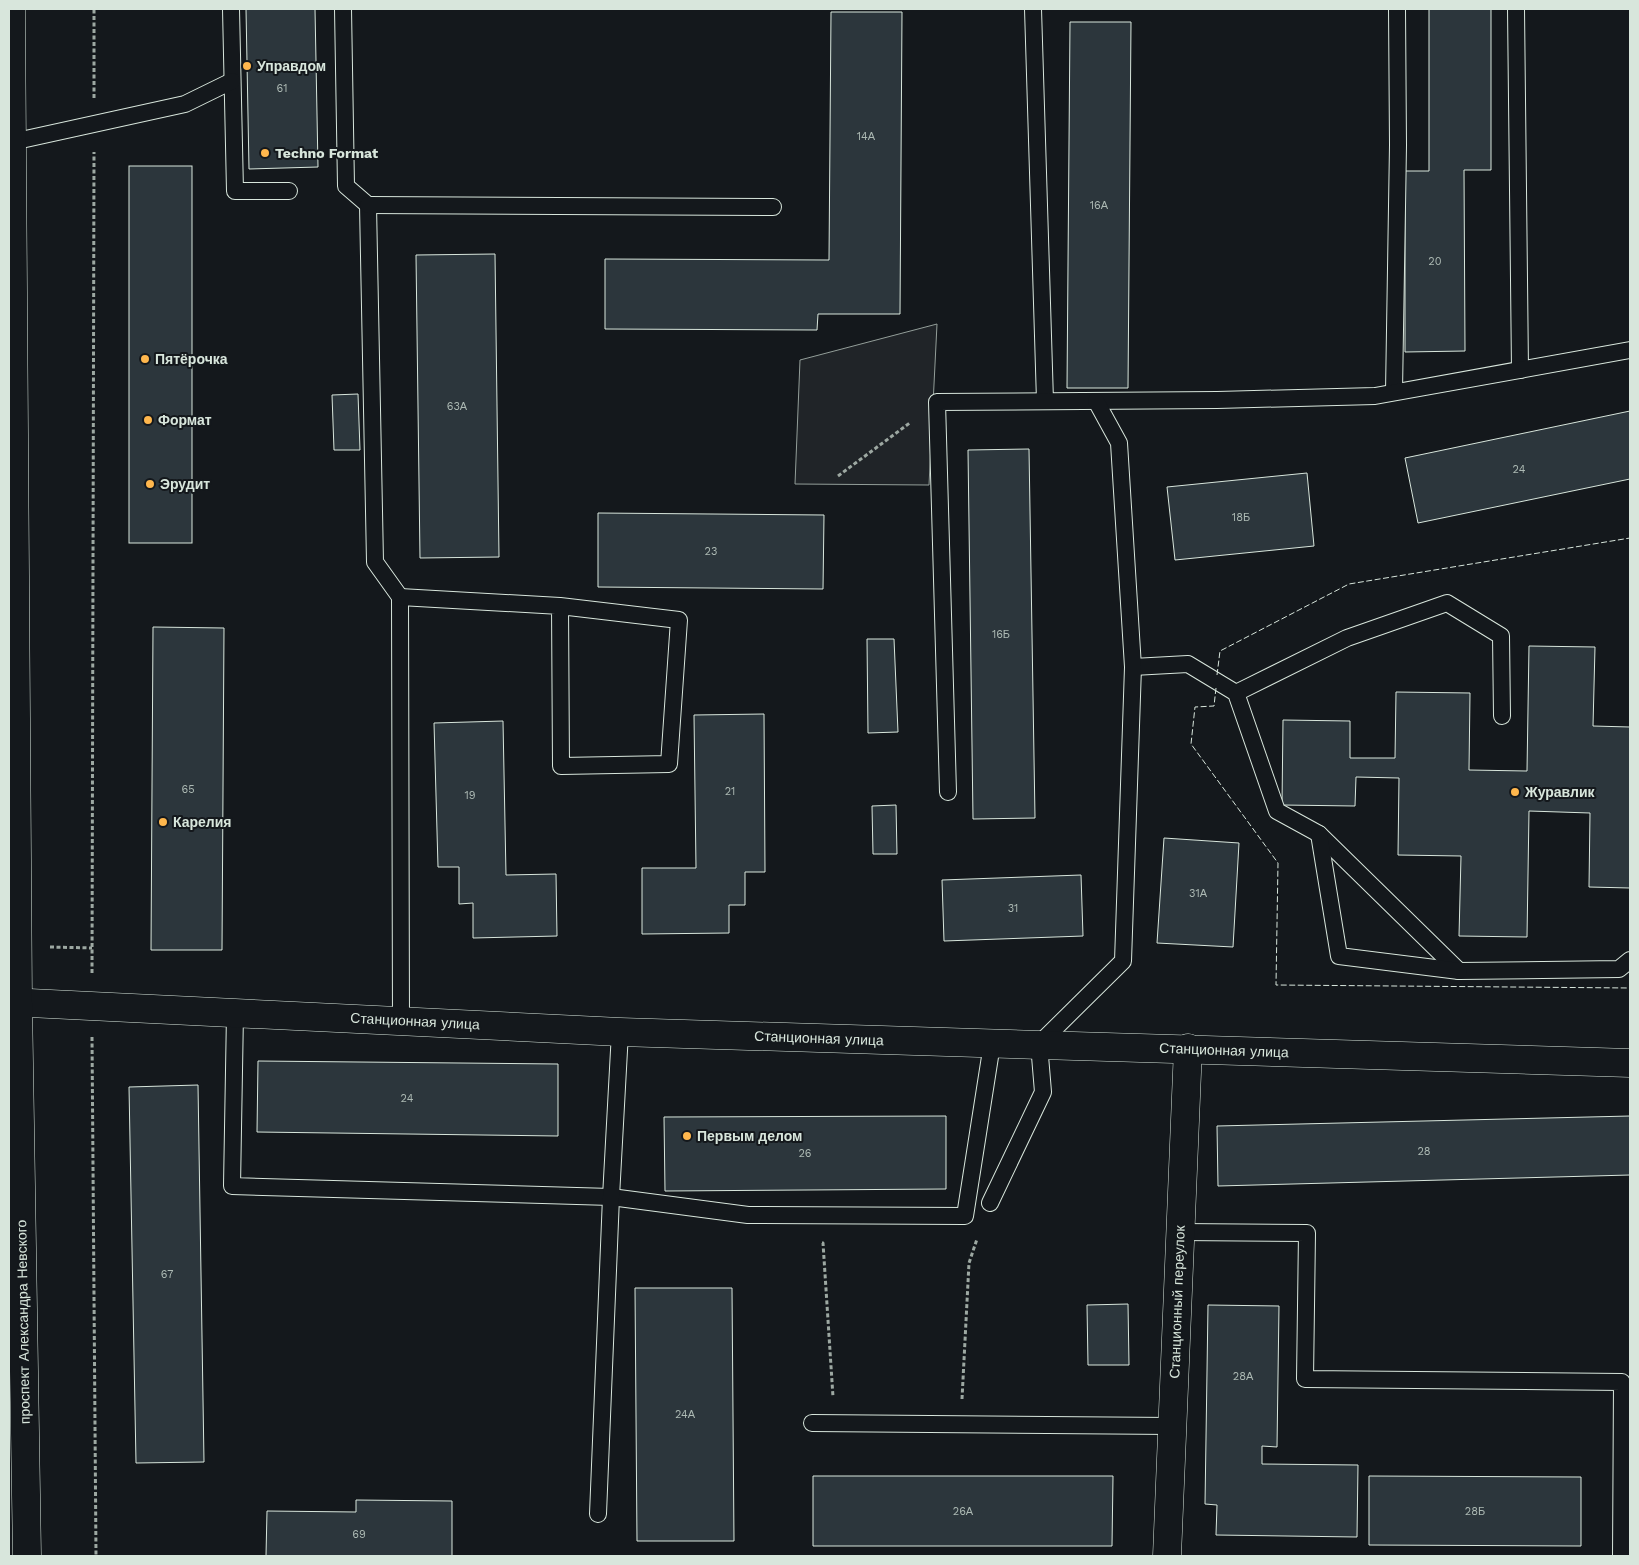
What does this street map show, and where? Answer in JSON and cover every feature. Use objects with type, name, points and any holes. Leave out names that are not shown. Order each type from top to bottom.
[{"type":"street","name":"проспект Александра Невского","points":[[11,9],[13,1002],[18,1519],[27,1556]]},
{"type":"street","name":"Станционная улица","points":[[13,1002],[620,1032],[1630,1063]]},
{"type":"street","name":"Станционный переулок","points":[[1167,1556],[1188,1048]]},
{"type":"lane","points":[[231,9],[235,192],[289,191]]},
{"type":"lane","points":[[343,9],[346,186],[368,205],[773,207]]},
{"type":"lane","points":[[1033,9],[1044,401]]},
{"type":"lane","points":[[1394,392],[1398,145],[1396,9]]},
{"type":"lane","points":[[1516,9],[1520,370]]},
{"type":"lane","points":[[12,142],[185,104],[232,81]]},
{"type":"lane","points":[[368,205],[374,562],[400,597],[401,1021]]},
{"type":"lane","points":[[948,792],[937,402],[1218,400],[1375,396],[1630,350]]},
{"type":"lane","points":[[990,1204],[1044,1092],[1039,1044],[1123,961],[1133,667],[1119,443],[1096,401]]},
{"type":"lane","points":[[400,597],[560,606],[679,620],[670,764],[561,766],[560,606]]},
{"type":"lane","points":[[1236,693],[1347,638],[1447,603],[1501,636],[1502,716]]},
{"type":"lane","points":[[1133,667],[1188,664],[1236,693],[1276,811],[1319,834],[1459,971]]},
{"type":"lane","points":[[1319,834],[1339,956],[1459,971],[1620,969],[1630,960]]},
{"type":"lane","points":[[235,1013],[232,1186],[611,1197],[748,1215],[965,1216],[992,1044]]},
{"type":"lane","points":[[598,1514],[620,1032]]},
{"type":"lane","points":[[1180,1232],[1307,1233],[1305,1379],[1622,1382],[1621,1556]]},
{"type":"lane","points":[[812,1423],[1172,1426]]},
{"type":"path","points":[[94,9],[92,1005],[96,1556]]},
{"type":"path","points":[[838,476],[937,402]]},
{"type":"path","points":[[960,1424],[969,1262],[990,1204]]},
{"type":"path","points":[[815,1240],[823,1243],[835,1423]]},
{"type":"shaded area","points":[[937,324],[929,485],[795,484],[800,360]]},
{"type":"building","points":[[246,9],[315,9],[318,167],[249,169]]},
{"type":"building","points":[[1429,9],[1491,9],[1491,170],[1464,170],[1465,351],[1405,352],[1405,171],[1429,171]]},
{"type":"building","points":[[831,12],[902,12],[900,314],[818,314],[817,330],[605,329],[605,259],[829,260]]},
{"type":"building","points":[[1070,22],[1131,22],[1128,388],[1067,388]]},
{"type":"building","points":[[129,166],[192,166],[192,543],[129,543]]},
{"type":"building","points":[[495,254],[499,557],[420,558],[416,255]]},
{"type":"building","points":[[358,394],[360,450],[334,450],[332,395]]},
{"type":"building","points":[[1630,411],[1630,479],[1418,523],[1405,458]]},
{"type":"building","points":[[1029,449],[1035,818],[973,819],[968,450]]},
{"type":"building","points":[[1307,473],[1314,546],[1175,560],[1167,487]]},
{"type":"building","points":[[598,513],[824,515],[823,589],[598,587]]},
{"type":"building","points":[[153,627],[224,628],[222,950],[151,950]]},
{"type":"building","points":[[867,639],[894,639],[898,732],[868,733]]},
{"type":"building","name":"Журавлик","points":[[1529,646],[1595,647],[1593,726],[1630,727],[1630,888],[1589,887],[1590,813],[1529,811],[1527,937],[1459,936],[1461,856],[1398,855],[1399,778],[1356,777],[1355,806],[1282,805],[1283,720],[1350,721],[1350,758],[1395,758],[1396,692],[1470,693],[1469,770],[1527,771]]},
{"type":"building","points":[[764,714],[765,872],[745,872],[745,905],[729,905],[729,933],[642,934],[642,868],[696,868],[694,715]]},
{"type":"building","points":[[503,721],[506,875],[556,874],[557,936],[473,938],[473,903],[459,904],[459,867],[438,867],[434,723]]},
{"type":"building","points":[[896,805],[897,854],[873,854],[872,806]]},
{"type":"building","points":[[1164,838],[1239,843],[1233,947],[1157,943]]},
{"type":"building","points":[[1081,875],[1083,936],[944,941],[942,880]]},
{"type":"building","points":[[258,1061],[558,1064],[558,1136],[257,1132]]},
{"type":"building","points":[[198,1085],[204,1462],[136,1463],[129,1087]]},
{"type":"building","points":[[946,1116],[946,1189],[665,1191],[664,1117]]},
{"type":"building","points":[[1630,1116],[1630,1175],[1218,1186],[1217,1126]]},
{"type":"building","points":[[635,1288],[732,1288],[734,1541],[637,1541]]},
{"type":"building","points":[[1128,1304],[1129,1365],[1088,1365],[1087,1305]]},
{"type":"building","points":[[1208,1305],[1279,1306],[1277,1447],[1262,1446],[1262,1464],[1358,1465],[1357,1537],[1216,1535],[1217,1505],[1205,1504]]},
{"type":"building","points":[[813,1476],[1113,1476],[1112,1546],[813,1546]]},
{"type":"building","points":[[1369,1476],[1581,1477],[1581,1546],[1369,1545]]},
{"type":"building","points":[[356,1500],[452,1501],[452,1556],[266,1556],[267,1511],[356,1512]]},
{"type":"fence","points":[[1217,675],[1220,651],[1349,584],[1630,538]]},
{"type":"fence","points":[[1216,688],[1214,706],[1195,707],[1191,744],[1278,863],[1276,985],[1630,988]]},
{"type":"place","name":"Управдом","points":[[247,66]]},
{"type":"place","name":"Techno Format","points":[[265,153]]},
{"type":"place","name":"Пятёрочка","points":[[145,359]]},
{"type":"place","name":"Формат","points":[[148,420]]},
{"type":"place","name":"Эрудит","points":[[150,484]]},
{"type":"place","name":"Журавлик","points":[[1515,792]]},
{"type":"place","name":"Карелия","points":[[163,822]]},
{"type":"place","name":"Первым делом","points":[[687,1136]]}]
